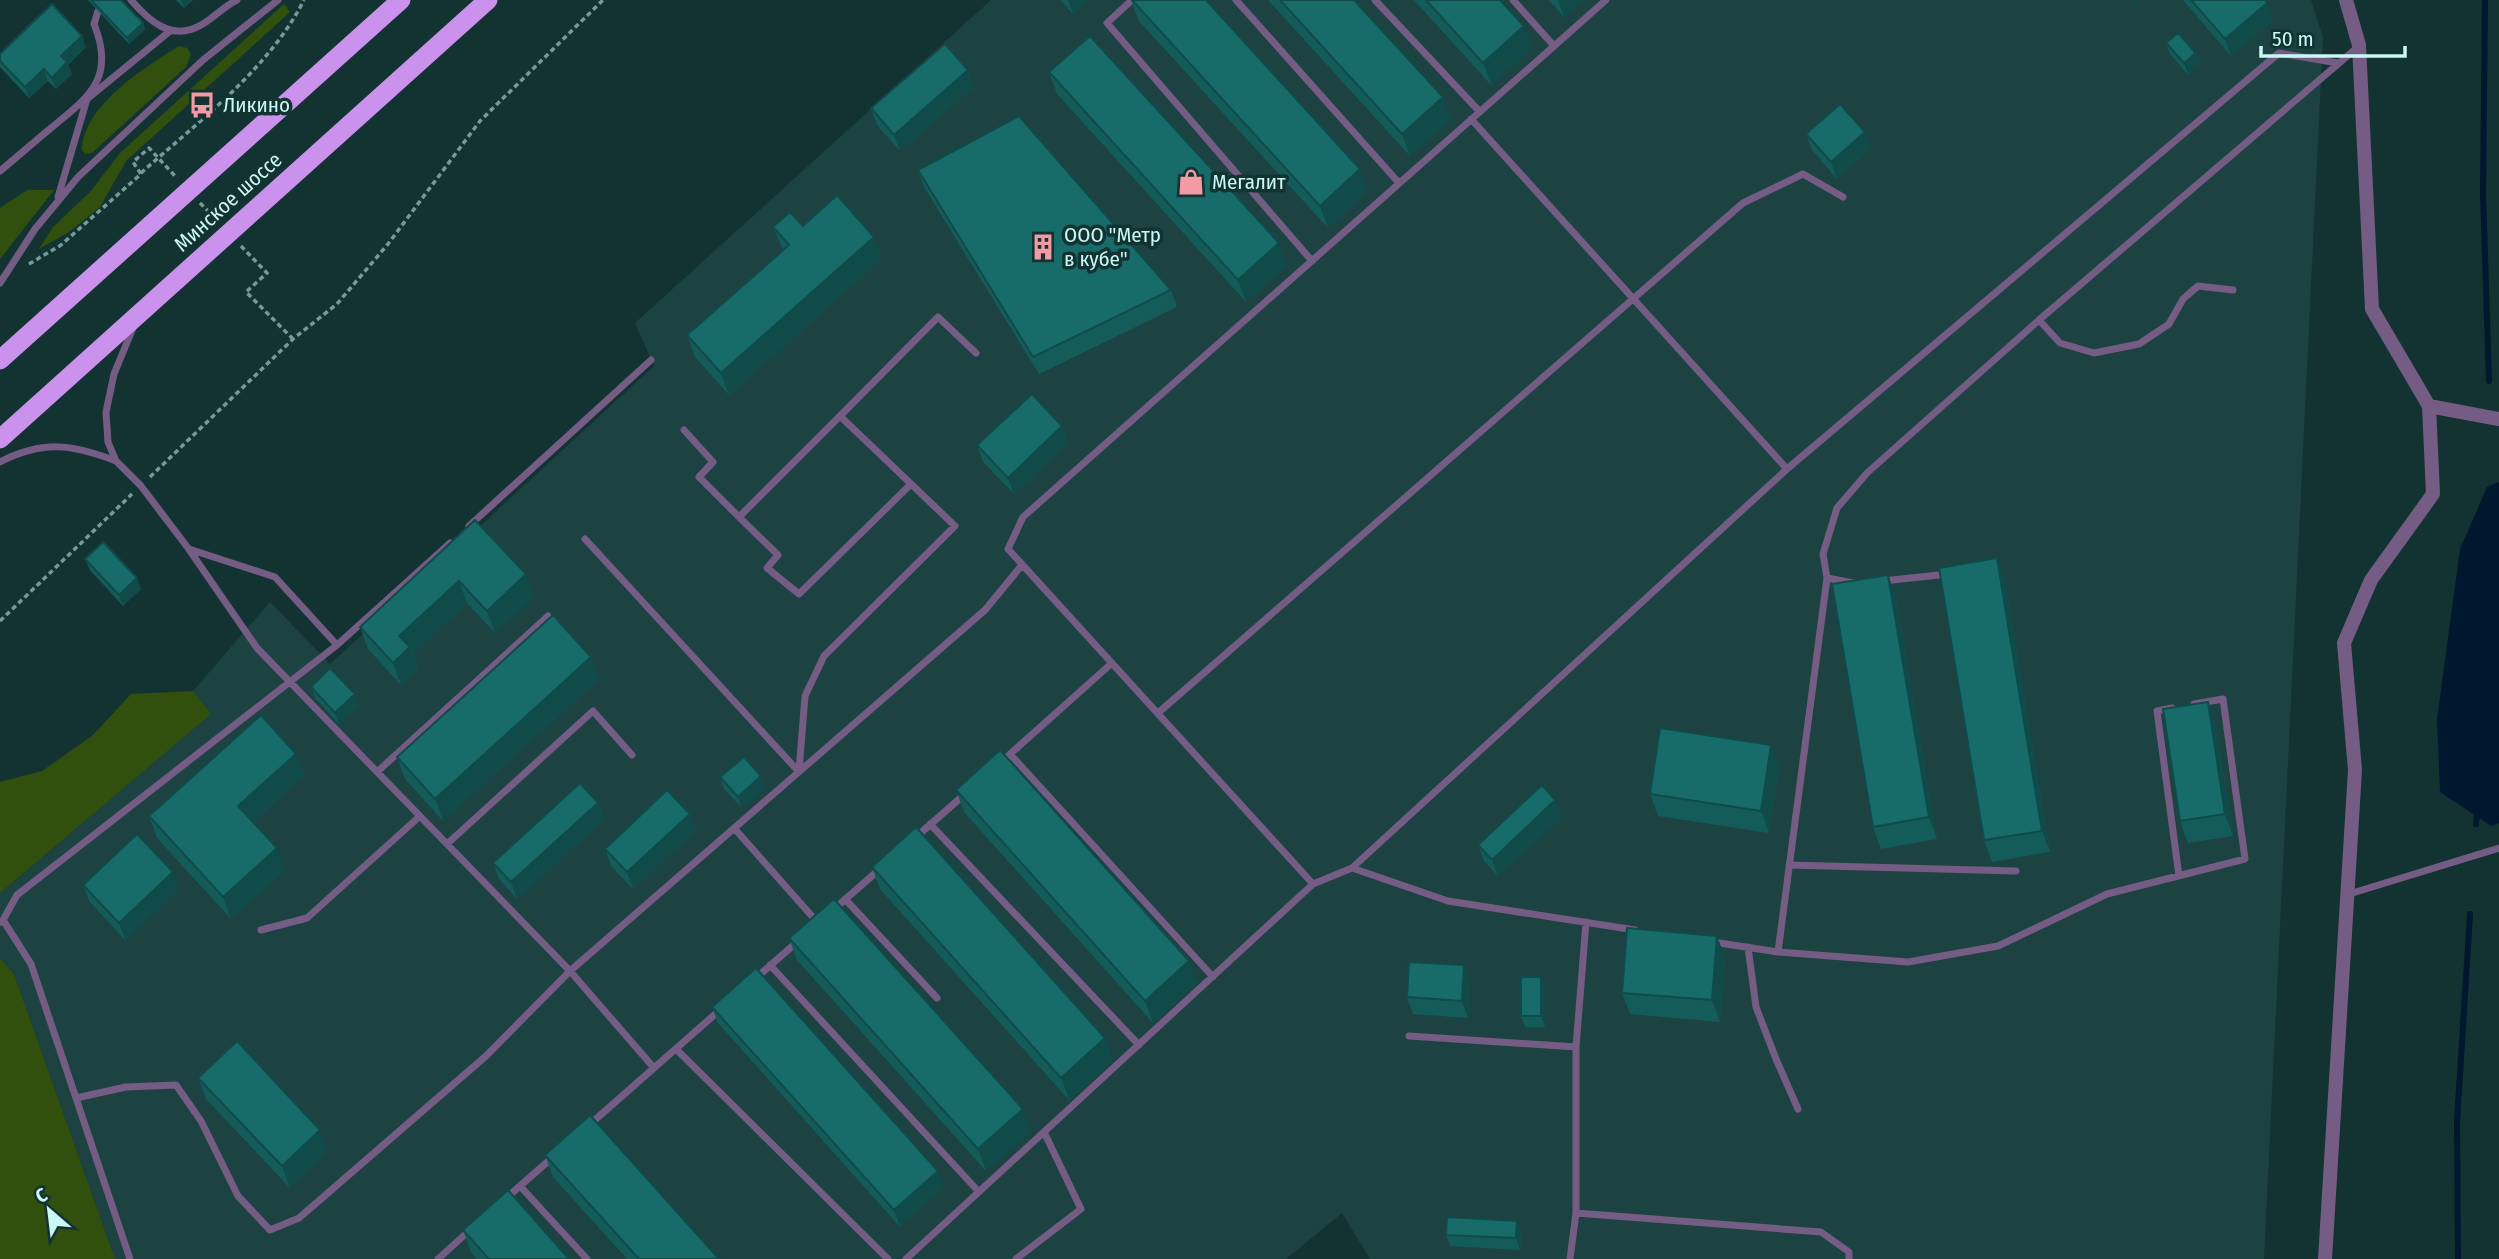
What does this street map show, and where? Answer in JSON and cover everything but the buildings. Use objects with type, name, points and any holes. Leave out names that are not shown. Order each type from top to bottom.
[{"type":"highway","name":"Минское шоссе","points":[[0,360],[401,0]]},
{"type":"highway","name":"Минское шоссе","points":[[0,439],[488,0]]},
{"type":"street","points":[[2325,1259],[2355,770],[2344,643],[2371,580],[2432,494],[2429,406],[2372,309],[2359,45],[2346,0]]},
{"type":"street","points":[[2429,406],[2499,419]]},
{"type":"lane","points":[[131,0],[147,18],[170,31]]},
{"type":"lane","points":[[0,171],[170,31],[199,27],[237,0]]},
{"type":"lane","points":[[0,284],[3,275],[35,229],[104,151],[203,60],[278,0]]},
{"type":"lane","points":[[1132,0],[1107,23],[1312,261]]},
{"type":"lane","points":[[1236,0],[1399,183]]},
{"type":"lane","points":[[1376,0],[1480,112]]},
{"type":"lane","points":[[1513,0],[1554,46]]},
{"type":"lane","points":[[1313,884],[1008,549],[1023,517],[1606,0]]},
{"type":"lane","points":[[57,202],[87,99],[98,81],[102,64],[101,41],[94,24],[98,11]]},
{"type":"lane","points":[[1778,952],[1827,578],[1823,554],[1837,508],[1867,473],[2039,320],[2359,45]]},
{"type":"lane","points":[[906,1259],[1313,884],[1352,868],[1787,469],[2279,53],[2338,63]]},
{"type":"lane","points":[[1471,119],[1787,469]]},
{"type":"lane","points":[[1158,713],[1743,203],[1803,174],[1843,197]]},
{"type":"lane","points":[[2039,320],[2060,343],[2094,353],[2139,344],[2169,324],[2183,299],[2198,286],[2233,290]]},
{"type":"lane","points":[[141,312],[114,374],[106,412],[108,442],[116,461],[141,486],[188,548],[257,648],[569,971],[654,1068]]},
{"type":"lane","points":[[739,517],[938,317],[976,353]]},
{"type":"lane","points":[[130,1259],[31,964],[2,921],[17,895],[337,645],[651,359]]},
{"type":"lane","points":[[799,772],[805,696],[824,656],[955,526],[840,416]]},
{"type":"lane","points":[[684,430],[713,462],[699,477],[778,555],[767,568],[799,594],[911,484]]},
{"type":"lane","points":[[0,462],[18,453],[60,445],[93,452],[116,461]]},
{"type":"lane","points":[[585,539],[799,772]]},
{"type":"lane","points":[[188,548],[275,577],[337,645]]},
{"type":"lane","points":[[76,1098],[126,1087],[176,1085],[201,1121],[237,1196],[270,1230],[299,1218],[486,1056],[569,971],[985,610],[1022,565]]},
{"type":"lane","points":[[1874,582],[1954,573]]},
{"type":"lane","points":[[1827,578],[1861,584]]},
{"type":"lane","points":[[377,772],[548,616]]},
{"type":"lane","points":[[990,771],[1112,663]]},
{"type":"lane","points":[[1707,941],[1778,952],[1908,962],[1998,946],[2107,894],[2179,876],[2245,859],[2223,699],[2157,711],[2179,876]]},
{"type":"lane","points":[[447,844],[593,711],[632,755]]},
{"type":"lane","points":[[1010,754],[1213,977]]},
{"type":"lane","points":[[911,841],[970,789]]},
{"type":"lane","points":[[261,930],[307,918],[420,816]]},
{"type":"lane","points":[[930,824],[1139,1045]]},
{"type":"lane","points":[[734,828],[818,923]]},
{"type":"lane","points":[[2346,895],[2499,848]]},
{"type":"lane","points":[[1789,865],[2016,871]]},
{"type":"lane","points":[[751,982],[883,866]]},
{"type":"lane","points":[[1352,868],[1448,901],[1640,930]]},
{"type":"lane","points":[[845,899],[937,998]]},
{"type":"lane","points":[[1570,1259],[1576,1213],[1576,1047],[1586,922]]},
{"type":"lane","points":[[1748,947],[1756,1007],[1798,1109]]},
{"type":"lane","points":[[770,965],[979,1192]]},
{"type":"lane","points":[[582,1131],[723,1007]]},
{"type":"lane","points":[[1409,1036],[1576,1047]]},
{"type":"lane","points":[[676,1049],[888,1259]]},
{"type":"lane","points":[[1016,1259],[1081,1209],[1044,1132]]},
{"type":"lane","points":[[499,1204],[561,1150]]},
{"type":"lane","points":[[520,1186],[587,1259]]},
{"type":"lane","points":[[1576,1213],[1821,1232],[1849,1252],[1849,1259]]},
{"type":"lane","points":[[438,1259],[479,1223]]},
{"type":"path","points":[[11,266],[35,262],[49,254],[233,91],[291,26],[304,0]]},
{"type":"path","points":[[0,621],[293,339],[337,304],[388,244],[480,121],[603,0]]},
{"type":"path","points":[[141,174],[133,162],[149,148],[185,186]]},
{"type":"path","points":[[194,196],[221,225]]},
{"type":"path","points":[[239,244],[267,273],[246,292],[293,339]]},
{"type":"shaded area","points":[[991,0],[2311,0],[2323,37],[2264,1259],[1370,1259],[1342,1213],[1286,1259],[115,1259],[14,974],[0,958],[0,893],[210,714],[193,691],[270,602],[330,664],[654,366],[635,323]]},
{"type":"shaded area","points":[[2499,482],[2499,823],[2491,826],[2440,792],[2437,719],[2460,549],[2487,487]]},
{"type":"green space","points":[[284,4],[290,12],[126,161],[100,207],[69,232],[39,249],[53,227],[91,191],[120,153]]},
{"type":"green space","points":[[179,46],[187,48],[191,54],[186,67],[92,153],[85,154],[82,150],[85,134],[104,103],[118,89]]},
{"type":"green space","points":[[27,190],[54,190],[0,259],[0,208]]},
{"type":"green space","points":[[193,691],[211,714],[0,893],[0,782],[42,771],[92,736],[131,694]]},
{"type":"green space","points":[[0,958],[14,974],[115,1259],[0,1259]]},
{"type":"waterway","points":[[2485,0],[2483,194],[2489,381]]},
{"type":"waterway","points":[[2476,824],[2477,808]]},
{"type":"waterway","points":[[2458,1259],[2457,1121],[2470,914]]},
{"type":"place","name":"Ликино","points":[[202,105]]},
{"type":"place","name":"Мегалит","points":[[1191,182]]},
{"type":"place","name":"ООО \"Метр в кубе\"","points":[[1043,247]]}]
